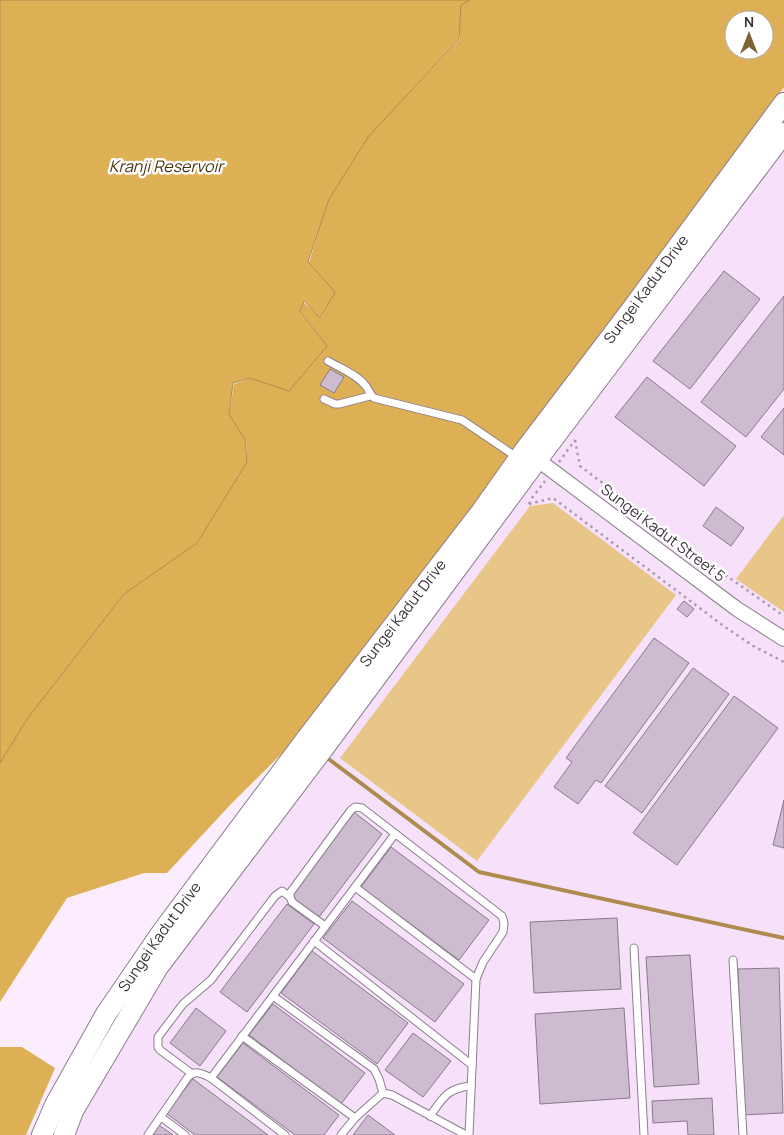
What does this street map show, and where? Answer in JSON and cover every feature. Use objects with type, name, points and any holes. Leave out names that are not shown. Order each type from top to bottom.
[{"type":"main road","name":"Sungei Kadut Drive","points":[[64,1135],[73,1112],[158,967],[323,749],[629,313],[784,103]]},
{"type":"main road","name":"Sungei Kadut Drive","points":[[42,1135],[55,1106],[106,1014],[162,932],[307,738],[481,512],[784,133]]},
{"type":"street","name":"Sungei Kadut Street 5","points":[[527,456],[737,609],[784,639]]},
{"type":"lane","points":[[328,361],[359,378],[367,386],[370,396]]},
{"type":"lane","points":[[324,398],[335,404],[340,404],[370,396],[378,400],[462,420],[527,456]]},
{"type":"lane","points":[[290,897],[290,893],[355,807],[362,808],[502,916],[504,923],[503,932],[483,962],[476,978],[468,1135],[392,1095],[383,1093]]},
{"type":"lane","points":[[211,1078],[395,834]]},
{"type":"lane","points":[[355,887],[476,978]]},
{"type":"lane","points":[[192,1074],[160,1050],[158,1038],[183,1004],[211,980],[275,896],[282,892],[290,897],[292,902],[325,926]]},
{"type":"lane","points":[[314,941],[472,1065]]},
{"type":"lane","points":[[634,948],[644,1135]]},
{"type":"lane","points":[[733,960],[743,1135]]},
{"type":"lane","points":[[272,996],[374,1069],[383,1093]]},
{"type":"lane","points":[[242,1036],[355,1118]]},
{"type":"lane","points":[[148,1135],[192,1074],[197,1072],[211,1078],[285,1135]]},
{"type":"lane","points":[[430,1116],[446,1094],[453,1089],[471,1086]]},
{"type":"lane","points":[[341,1135],[355,1118],[383,1093]]},
{"type":"lane","points":[[161,1117],[185,1135]]},
{"type":"path","points":[[575,440],[580,466],[721,572],[784,616]]},
{"type":"path","points":[[529,504],[554,498],[725,627],[755,647],[784,662]]},
{"type":"shaded area","points":[[468,0],[784,0],[784,87],[347,689],[231,804],[167,873],[144,873],[67,898],[0,1002],[0,762],[26,720],[125,593],[197,542],[247,462],[246,441],[229,416],[234,384],[251,378],[289,391],[327,346],[300,310],[303,302],[321,318],[334,292],[309,263],[328,200],[367,137],[460,39],[460,4]]},
{"type":"shaded area","points":[[784,71],[784,1135],[27,1135]]},
{"type":"shaded area","points":[[553,503],[676,595],[477,861],[340,758],[530,506]]},
{"type":"shaded area","points":[[784,515],[784,612],[736,579]]},
{"type":"shaded area","points":[[0,1047],[22,1047],[55,1068],[26,1135],[0,1135]]},
{"type":"water","name":"Kranji Reservoir","points":[[0,0],[470,0],[461,5],[459,39],[368,137],[329,199],[308,262],[335,292],[320,318],[304,301],[300,311],[327,346],[289,391],[250,378],[233,383],[229,414],[245,440],[247,462],[197,543],[124,594],[27,719],[0,763]]},
{"type":"building","points":[[724,271],[760,299],[690,389],[653,361]]},
{"type":"building","points":[[784,296],[784,389],[746,437],[701,402]]},
{"type":"building","points":[[330,369],[344,377],[334,393],[320,385]]},
{"type":"building","points":[[647,377],[736,446],[704,486],[615,417]]},
{"type":"building","points":[[784,408],[784,455],[761,437]]},
{"type":"building","points":[[716,507],[744,528],[731,546],[703,526]]},
{"type":"building","points":[[684,601],[694,609],[687,617],[677,609]]},
{"type":"building","points":[[654,638],[689,663],[601,783],[596,780],[578,804],[554,787],[572,762],[566,758]]},
{"type":"building","points":[[693,668],[729,694],[642,813],[605,786]]},
{"type":"building","points":[[734,696],[778,728],[677,865],[633,833]]},
{"type":"building","points":[[784,800],[784,848],[773,845]]},
{"type":"building","points":[[354,812],[382,834],[319,917],[290,896]]},
{"type":"building","points":[[391,847],[489,920],[459,960],[361,887]]},
{"type":"building","points":[[352,901],[464,984],[435,1022],[323,938]]},
{"type":"building","points":[[287,904],[314,924],[247,1012],[220,992]]},
{"type":"building","points":[[617,918],[621,989],[534,993],[530,922]]},
{"type":"building","points":[[312,951],[408,1023],[377,1064],[281,993]]},
{"type":"building","points":[[690,955],[699,1084],[654,1087],[646,957]]},
{"type":"building","points":[[779,968],[783,1113],[743,1115],[738,969]]},
{"type":"building","points":[[273,1004],[365,1073],[341,1104],[249,1035]]},
{"type":"building","points":[[196,1008],[226,1031],[200,1066],[170,1043]]},
{"type":"building","points":[[624,1008],[630,1098],[540,1104],[535,1014]]},
{"type":"building","points":[[413,1033],[451,1061],[423,1097],[385,1070]]},
{"type":"building","points":[[243,1043],[339,1115],[324,1135],[295,1135],[217,1077]]},
{"type":"building","points":[[193,1079],[268,1135],[195,1135],[166,1113]]},
{"type":"building","points":[[712,1098],[714,1135],[688,1135],[687,1121],[653,1123],[652,1101]]},
{"type":"building","points":[[368,1115],[395,1135],[353,1135]]},
{"type":"building","points":[[159,1125],[173,1135],[151,1135]]},
{"type":"waterway","points":[[330,760],[479,872],[784,938]]}]
